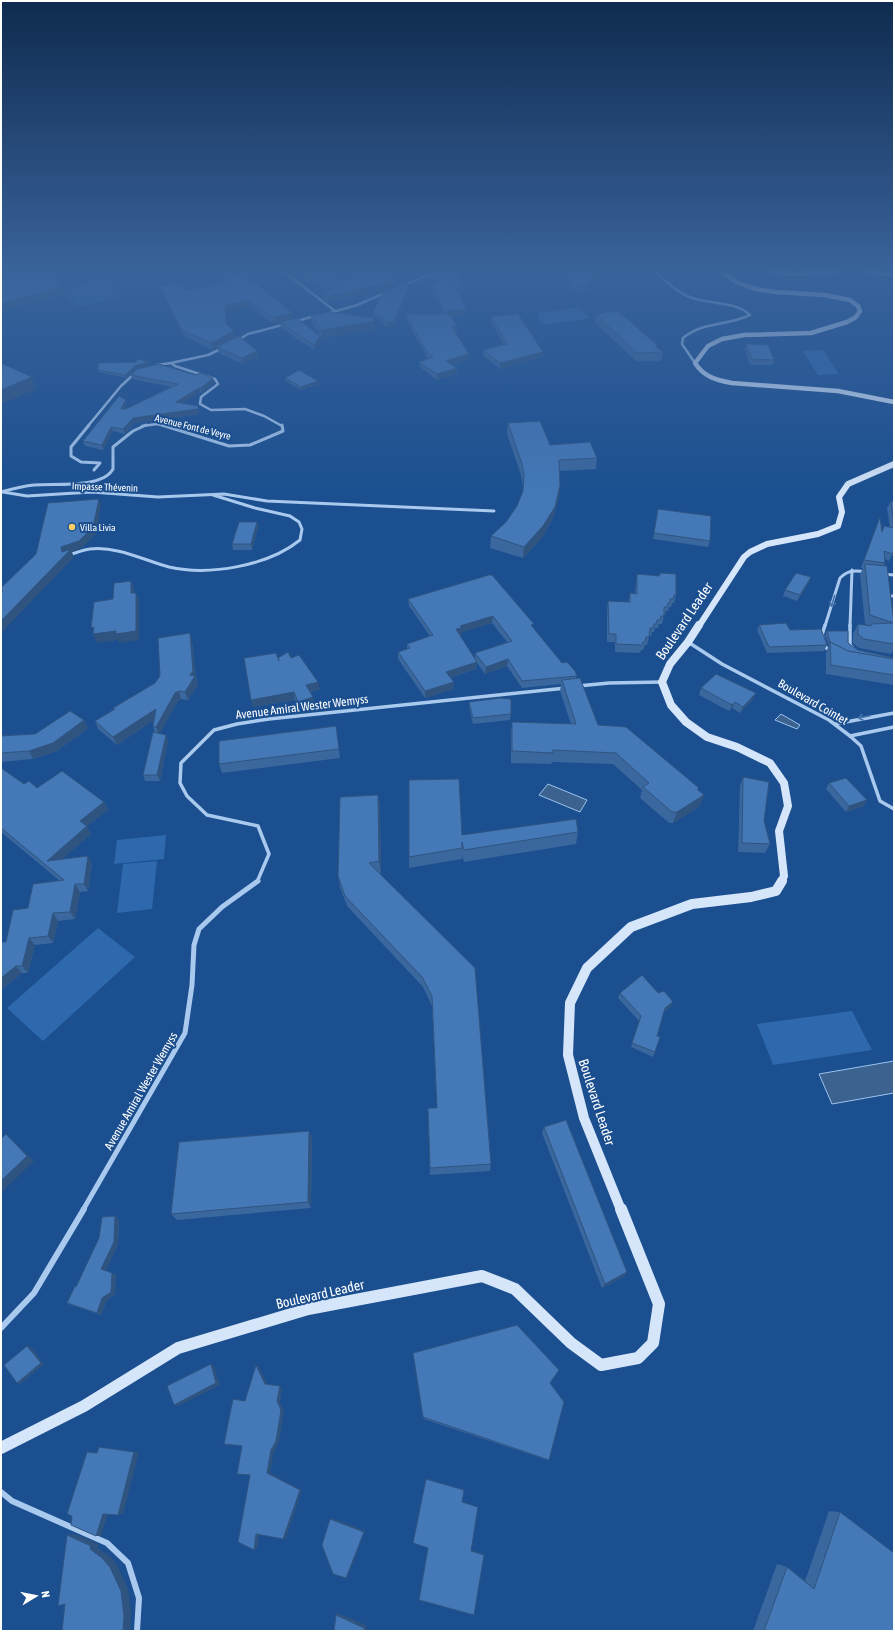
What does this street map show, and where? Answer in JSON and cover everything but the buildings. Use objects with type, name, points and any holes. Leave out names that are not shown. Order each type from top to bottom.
[{"type":"street","points":[[155,366],[208,355],[224,347]]},
{"type":"street","points":[[684,347],[704,375],[725,382],[838,391],[894,402]]},
{"type":"street","points":[[696,363],[708,347]]},
{"type":"street","name":"Avenue Font de Veyre","points":[[1,492],[35,485],[89,482],[105,477],[112,471],[114,461],[113,447],[137,428],[148,424],[157,424],[229,446],[250,445],[283,431],[282,425],[245,409],[237,408],[218,411],[206,409],[200,404],[200,397],[218,384],[215,379],[175,366],[171,363]]},
{"type":"street","points":[[94,470],[100,463],[80,462],[71,456],[71,446],[121,386],[137,371]]},
{"type":"street","name":"Boulevard Leader","points":[[1,1448],[84,1406],[178,1348],[308,1309],[482,1276],[515,1289],[571,1343],[601,1365],[638,1358],[653,1343],[659,1304],[584,1118],[568,1056],[570,1003],[587,968],[631,928],[692,904],[751,897],[776,891],[784,876],[779,831],[788,806],[784,783],[770,763],[737,748],[707,737],[686,722],[672,705],[662,682],[670,664],[688,642],[744,557],[756,548],[780,541],[826,532],[838,526],[842,512],[839,498],[848,484],[894,464]]},
{"type":"street","name":"Impasse Thévenin","points":[[1,492],[28,496],[92,492],[152,496],[224,494],[267,501],[494,511]]},
{"type":"street","points":[[66,556],[92,549],[110,549],[126,552],[144,559],[182,569],[213,569],[241,566],[266,558],[289,549],[300,540],[302,529],[299,522],[290,516],[235,503],[208,494]]},
{"type":"street","points":[[852,570],[849,633],[850,645],[858,651]]},
{"type":"street","points":[[838,654],[826,648],[822,635],[840,578],[844,573],[852,570],[872,572]]},
{"type":"street","points":[[878,573],[894,575]]},
{"type":"street","points":[[885,574],[886,581]]},
{"type":"street","points":[[886,588],[887,596],[894,596]]},
{"type":"street","name":"Boulevard Cointet","points":[[688,642],[722,664],[835,724],[850,736],[861,746],[880,801],[894,809]]},
{"type":"street","name":"Avenue Amiral Wester Wemyss","points":[[1,1328],[38,1286],[83,1212],[185,1033],[192,985],[194,945],[199,928],[222,907],[257,882],[269,854],[258,826],[207,815],[187,796],[180,783],[181,763],[195,748],[214,730],[237,724],[269,719],[610,683],[662,682]]},
{"type":"street","points":[[835,724],[894,712]]},
{"type":"street","points":[[850,736],[894,727]]},
{"type":"street","points":[[1,1492],[12,1501],[107,1543],[128,1563],[139,1598],[137,1631]]},
{"type":"shaded area","points":[[823,350],[839,374],[818,375],[803,351]]},
{"type":"shaded area","points":[[781,714],[800,725],[797,729],[775,720]]},
{"type":"shaded area","points":[[548,784],[587,800],[580,812],[539,795]]},
{"type":"shaded area","points":[[166,835],[164,859],[114,864],[117,840]]},
{"type":"shaded area","points":[[157,861],[152,909],[117,913],[123,864]]},
{"type":"shaded area","points":[[98,928],[135,957],[43,1041],[7,1008]]},
{"type":"shaded area","points":[[852,1011],[872,1050],[773,1065],[757,1024]]},
{"type":"shaded area","points":[[894,1061],[894,1093],[832,1104],[819,1074]]},
{"type":"place","name":"Villa Livia","points":[[72,527]]}]
